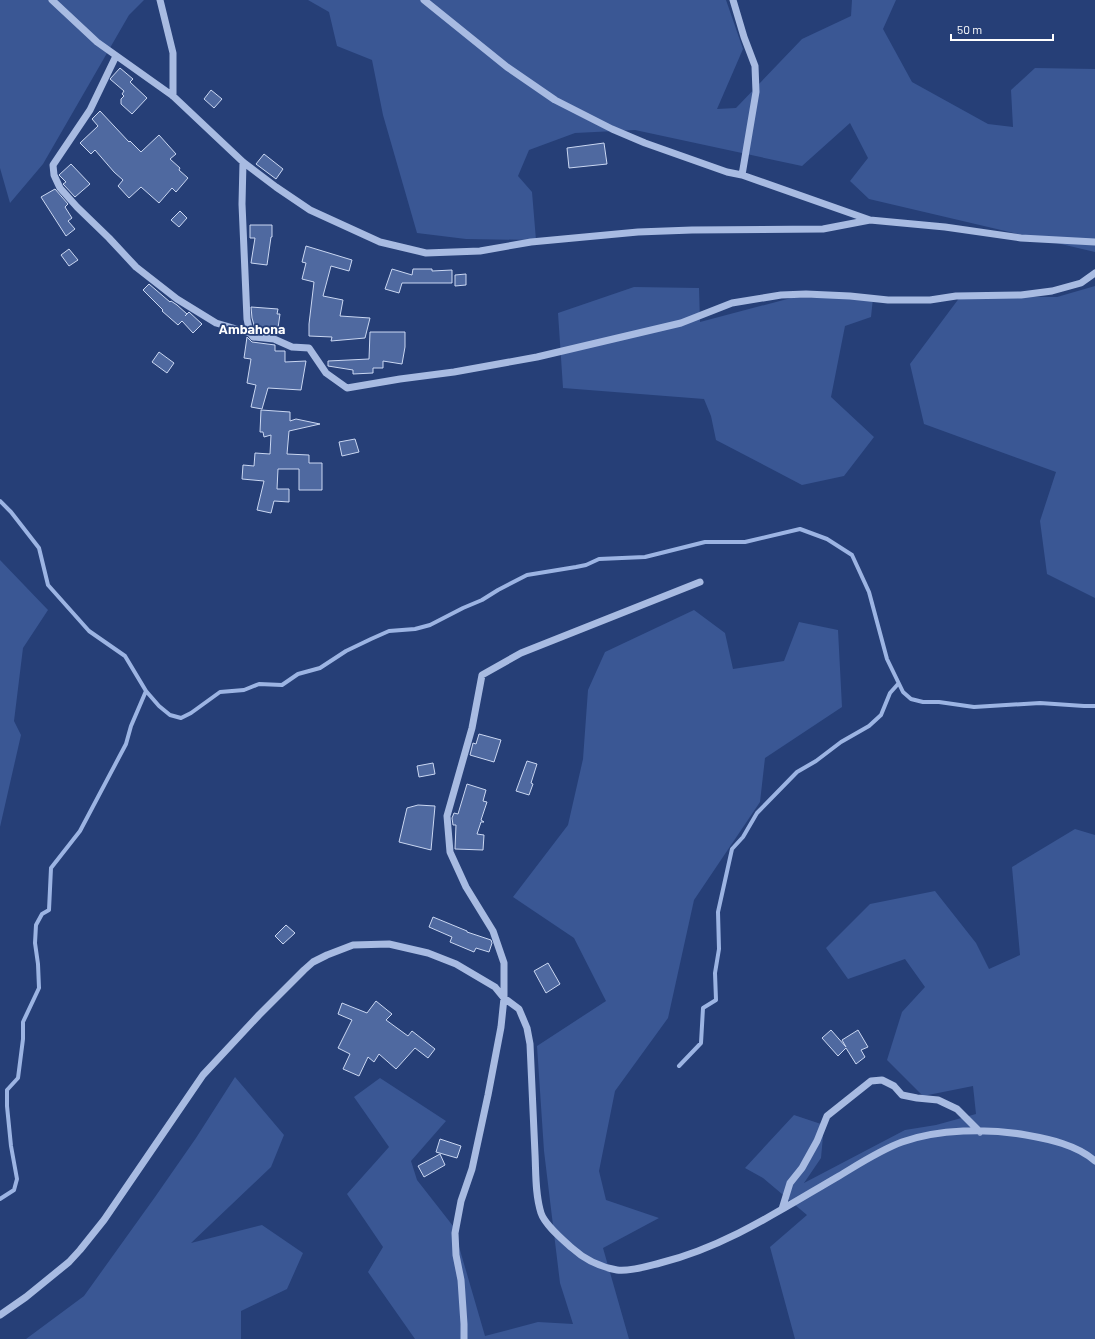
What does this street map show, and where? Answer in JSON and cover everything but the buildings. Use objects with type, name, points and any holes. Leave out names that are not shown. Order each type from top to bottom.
[{"type":"street","points":[[52,0],[97,42],[173,96],[243,162],[310,210],[380,242],[426,253],[480,251],[531,242],[638,232],[823,229],[870,220]]},
{"type":"street","points":[[160,0],[173,53],[173,96]]},
{"type":"street","points":[[424,0],[507,67],[555,100],[612,129],[645,143],[720,170],[742,175],[870,220],[945,227],[1021,238],[1095,242]]},
{"type":"street","points":[[733,0],[744,37],[755,66],[756,92],[742,175]]},
{"type":"street","points":[[116,56],[90,110],[53,165],[54,175],[60,188],[77,208],[109,238],[136,267],[148,278],[177,299],[216,322],[250,333],[253,337],[274,339],[292,347],[310,348],[326,373],[347,388],[400,378],[454,372],[537,357],[680,323],[732,303],[781,295],[806,294],[850,296],[888,300],[930,300],[956,296],[1021,295],[1052,291],[1081,283],[1095,273]]},
{"type":"street","points":[[243,162],[242,204],[247,319],[250,333]]},
{"type":"street","points":[[464,1339],[464,1316],[456,1255],[456,1233],[461,1201],[472,1169],[501,1027],[504,998],[504,963],[493,931],[466,887],[450,852],[447,816],[472,728],[482,675],[521,654],[700,582]]},
{"type":"street","points":[[0,1315],[26,1297],[69,1262],[80,1250],[104,1220],[203,1074],[259,1015],[314,962],[327,954],[353,945],[389,944],[428,953],[456,964],[495,987],[504,998],[519,1009],[527,1028],[530,1044],[537,1188],[542,1214],[560,1237],[576,1252],[592,1262],[619,1270],[646,1267],[681,1258],[754,1226],[873,1156],[900,1142],[927,1134],[953,1131],[1014,1133],[1043,1138],[1070,1147],[1088,1155],[1095,1161]]},
{"type":"street","points":[[782,1209],[790,1183],[802,1168],[817,1141],[827,1116],[872,1081],[882,1080],[894,1086],[902,1095],[938,1100],[958,1109],[980,1132]]},
{"type":"shaded area","points":[[0,0],[144,0],[129,15],[43,164],[10,203],[0,168]]},
{"type":"shaded area","points":[[308,0],[726,0],[743,49],[717,109],[736,108],[802,39],[851,16],[852,0],[896,0],[883,29],[912,82],[988,124],[1013,127],[1011,90],[1035,68],[1095,69],[1095,252],[869,199],[850,181],[868,158],[850,123],[802,166],[635,130],[575,133],[529,150],[518,176],[532,192],[536,240],[466,239],[417,233],[383,115],[372,60],[337,46],[329,12]]},
{"type":"shaded area","points":[[1095,286],[1095,598],[1047,574],[1040,521],[1056,472],[924,424],[910,364],[960,297],[1057,297]]},
{"type":"shaded area","points":[[634,287],[699,288],[700,322],[791,298],[873,298],[871,317],[845,326],[831,397],[874,437],[844,476],[802,485],[716,440],[711,416],[704,399],[563,388],[558,313]]},
{"type":"shaded area","points":[[0,560],[48,610],[23,648],[14,721],[21,735],[0,827]]},
{"type":"shaded area","points":[[694,610],[725,633],[733,669],[784,661],[799,622],[838,630],[842,707],[765,758],[760,802],[694,900],[668,1018],[615,1091],[599,1171],[606,1200],[659,1218],[603,1248],[629,1339],[415,1339],[368,1272],[383,1247],[347,1194],[389,1147],[354,1097],[380,1078],[446,1121],[411,1161],[417,1180],[453,1226],[485,1336],[538,1322],[573,1324],[560,1283],[544,1151],[537,1046],[606,1001],[574,938],[513,897],[568,825],[583,759],[588,690],[605,652]]},
{"type":"shaded area","points":[[1075,829],[1095,835],[1095,1339],[795,1339],[770,1247],[807,1215],[763,1178],[745,1168],[794,1115],[824,1125],[821,1158],[804,1183],[905,1130],[936,1125],[976,1114],[973,1086],[923,1096],[887,1060],[902,1012],[925,987],[905,959],[848,979],[826,948],[870,904],[935,891],[976,943],[989,969],[1020,955],[1012,867]]},
{"type":"shaded area","points":[[235,1077],[284,1135],[271,1167],[191,1243],[262,1225],[303,1253],[287,1289],[241,1311],[241,1339],[26,1339],[84,1296],[196,1138]]},
{"type":"waterway","points":[[0,501],[11,512],[39,548],[48,585],[89,631],[125,656],[146,691],[159,706],[170,715],[181,718],[191,713],[220,692],[244,690],[259,684],[282,685],[298,674],[320,668],[346,651],[389,631],[415,629],[430,625],[482,600],[527,575],[586,565],[599,559],[645,557],[705,542],[745,542],[800,529],[827,539],[852,555],[869,592],[887,659],[903,692],[911,699],[923,702],[939,702],[974,707],[1040,703],[1095,706]]},
{"type":"waterway","points":[[679,1066],[701,1043],[703,1008],[716,1000],[715,973],[719,949],[718,912],[732,849],[743,837],[757,813],[797,772],[816,761],[841,742],[869,726],[881,715],[890,693],[898,684]]},
{"type":"waterway","points":[[0,1199],[14,1190],[17,1179],[11,1146],[7,1090],[18,1078],[23,1039],[23,1022],[39,988],[35,943],[36,925],[42,914],[49,910],[51,868],[80,831],[126,744],[131,726],[146,691]]},
{"type":"district","name":"Ambahona","points":[[252,328]]}]
